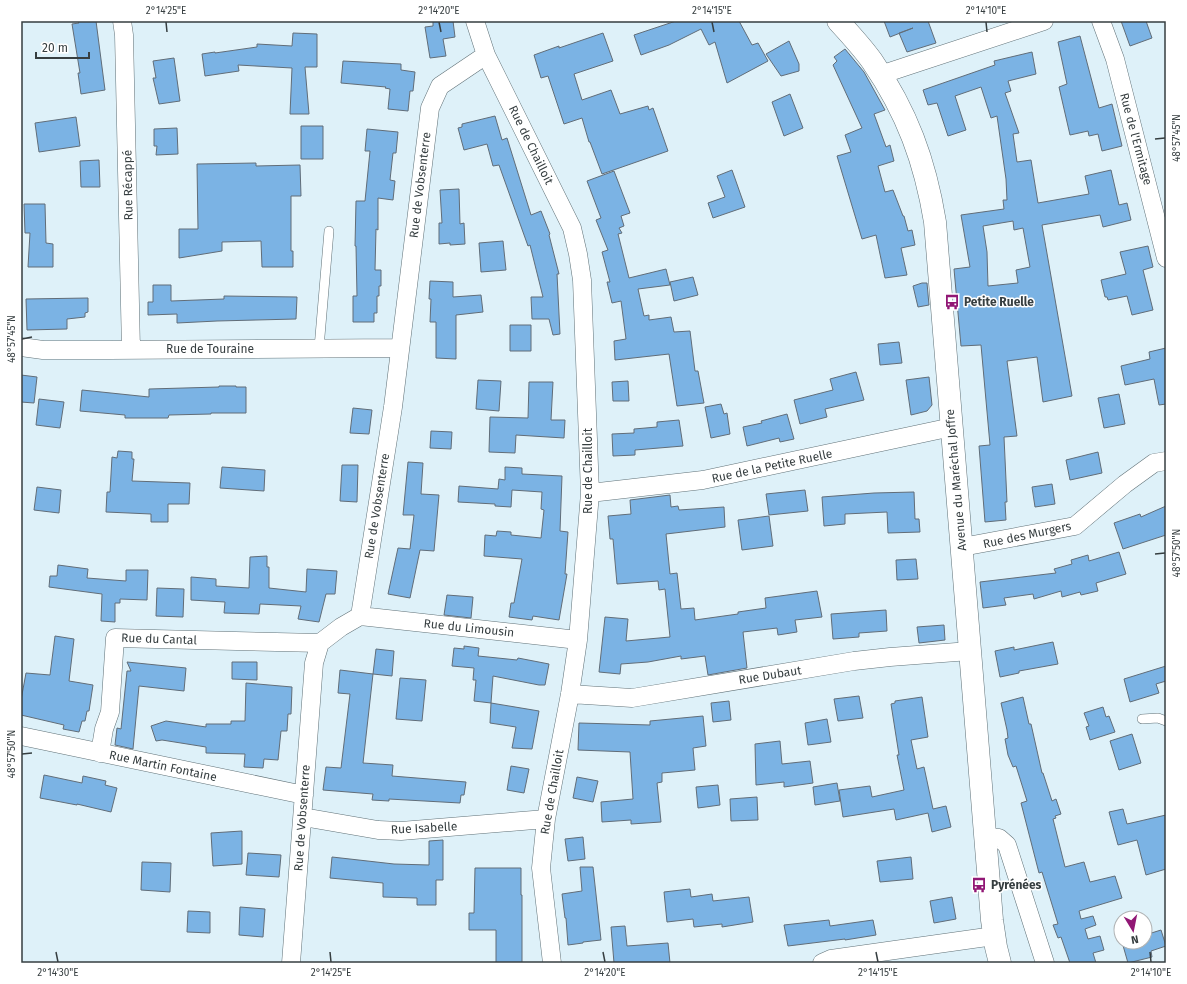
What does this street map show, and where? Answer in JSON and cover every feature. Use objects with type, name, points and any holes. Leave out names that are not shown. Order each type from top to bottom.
[{"type":"street","name":"Rue Récappé","points":[[122,21],[124,35],[131,350]]},
{"type":"street","name":"Rue de Chailloit","points":[[475,21],[486,55],[572,228],[582,280],[590,493],[578,640],[570,694],[546,819],[540,868],[552,963]]},
{"type":"street","name":"Avenue du Maréchal Joffre","points":[[838,21],[864,51],[900,109],[914,138],[931,194],[935,222],[985,837],[994,936],[1000,963]]},
{"type":"street","points":[[880,75],[1044,21]]},
{"type":"street","name":"Rue de l'Ermitage","points":[[1101,21],[1115,58],[1166,258]]},
{"type":"street","name":"Rue de Vobsenterre","points":[[360,616],[393,407],[430,108],[440,86],[486,55]]},
{"type":"street","name":"Rue de Touraine","points":[[21,347],[43,350],[400,348]]},
{"type":"street","name":"Rue de la Petite Ruelle","points":[[590,493],[703,480],[952,427]]},
{"type":"street","name":"Rue des Murgers","points":[[962,547],[1075,526],[1131,479],[1154,463],[1166,460]]},
{"type":"street","points":[[320,644],[360,616]]},
{"type":"street","name":"Rue du Limousin","points":[[360,616],[578,640]]},
{"type":"street","name":"Rue du Cantal","points":[[100,753],[104,729],[110,712],[115,638],[320,644]]},
{"type":"street","name":"Rue de Vobsenterre","points":[[291,963],[314,663],[320,644]]},
{"type":"street","name":"Rue Dubaut","points":[[570,694],[632,698],[854,661],[970,651]]},
{"type":"street","name":"Rue Martin Fontaine","points":[[21,736],[304,795]]},
{"type":"street","name":"Rue Isabelle","points":[[303,817],[378,830],[401,832],[546,819]]},
{"type":"street","points":[[985,837],[999,838],[1007,845],[1045,963]]},
{"type":"street","points":[[822,963],[831,959],[994,936]]},
{"type":"lane","points":[[319,348],[329,231]]},
{"type":"lane","points":[[1142,719],[1158,718],[1166,721]]},
{"type":"building","points":[[78,21],[96,21],[105,90],[81,94],[78,73],[80,73],[72,24],[79,23]]},
{"type":"building","points":[[433,21],[453,21],[455,37],[443,39],[446,56],[430,58],[425,27],[433,26]]},
{"type":"building","points":[[676,21],[739,21],[752,45],[758,43],[768,61],[727,83],[715,42],[709,45],[701,29],[669,45],[641,55],[634,35]]},
{"type":"building","points":[[884,21],[928,21],[936,43],[907,52],[899,33],[890,37]]},
{"type":"building","points":[[1121,21],[1146,21],[1152,38],[1130,46]]},
{"type":"building","points":[[293,33],[317,34],[317,67],[305,67],[309,114],[290,114],[292,68],[238,65],[239,71],[205,76],[202,54],[257,47],[257,44],[292,46]]},
{"type":"building","points":[[603,33],[613,61],[574,74],[582,100],[611,90],[620,114],[648,106],[649,110],[653,108],[668,151],[602,174],[589,142],[582,118],[564,124],[548,76],[541,78],[534,55]]},
{"type":"building","points":[[1080,36],[1099,108],[1112,104],[1122,146],[1102,151],[1098,134],[1089,136],[1088,131],[1070,135],[1059,87],[1067,84],[1058,42]]},
{"type":"building","points":[[789,41],[799,64],[799,71],[781,76],[766,54]]},
{"type":"building","points":[[845,49],[864,72],[885,110],[874,114],[886,147],[890,145],[894,161],[878,166],[885,192],[893,190],[904,216],[908,231],[912,230],[915,245],[901,248],[907,275],[885,278],[876,235],[862,239],[837,156],[851,152],[845,135],[862,128],[833,65],[837,61],[834,57]]},
{"type":"building","points":[[1032,52],[1036,74],[1008,81],[1011,91],[1005,93],[1019,133],[1013,134],[1017,162],[1031,160],[1038,203],[1089,194],[1085,176],[1111,170],[1119,205],[1127,203],[1131,220],[1103,227],[1100,215],[1042,225],[1072,396],[1043,402],[1037,357],[1007,361],[1017,436],[1004,437],[1007,502],[1005,502],[1006,520],[985,522],[979,446],[990,445],[981,345],[961,346],[954,269],[970,267],[961,215],[1004,209],[1003,200],[1007,200],[1006,179],[997,116],[991,118],[981,87],[955,96],[966,130],[948,136],[937,103],[928,105],[923,90],[995,65],[994,61]],"holes":[[[1013,221],[1014,230],[1023,228],[1030,267],[1016,270],[1018,283],[988,286],[987,252],[983,226]]]},
{"type":"building","points":[[174,58],[180,101],[159,104],[153,78],[156,78],[153,61]]},
{"type":"building","points":[[343,61],[401,64],[401,70],[415,72],[413,91],[410,91],[408,111],[388,109],[390,89],[385,88],[386,87],[341,83]]},
{"type":"building","points":[[790,94],[803,128],[784,136],[772,102]]},
{"type":"building","points":[[495,116],[502,140],[507,138],[531,215],[541,211],[550,234],[559,274],[557,274],[560,334],[553,335],[549,319],[532,319],[531,297],[543,297],[530,245],[528,246],[499,165],[493,166],[487,144],[464,150],[458,128],[462,127],[462,124]]},
{"type":"building","points":[[76,117],[80,146],[39,152],[35,123]]},
{"type":"building","points":[[301,126],[323,126],[323,159],[301,159]]},
{"type":"building","points":[[177,128],[178,154],[156,155],[157,146],[154,146],[154,129]]},
{"type":"building","points":[[367,129],[398,132],[396,153],[393,153],[390,180],[395,181],[393,200],[378,198],[378,230],[376,229],[375,270],[381,270],[381,286],[379,286],[379,296],[377,296],[377,313],[374,313],[374,322],[353,322],[353,296],[357,296],[355,246],[356,201],[365,201],[370,151],[365,151]]},
{"type":"building","points":[[99,160],[100,187],[81,187],[80,161]]},
{"type":"building","points":[[256,163],[256,166],[300,165],[301,196],[291,196],[291,251],[293,251],[293,267],[262,267],[261,241],[222,242],[222,251],[179,258],[179,229],[198,229],[197,164]]},
{"type":"building","points":[[732,170],[745,207],[713,218],[708,203],[725,197],[717,176]]},
{"type":"building","points":[[614,171],[630,213],[621,216],[624,226],[619,228],[622,233],[618,234],[629,278],[666,269],[670,285],[638,289],[644,316],[649,315],[649,320],[671,317],[674,332],[690,331],[695,371],[698,371],[704,403],[677,406],[669,354],[615,360],[614,341],[626,339],[621,301],[612,303],[607,282],[610,282],[602,252],[608,250],[596,220],[601,218],[587,181]]},
{"type":"building","points":[[459,189],[460,224],[464,223],[465,244],[439,244],[439,223],[442,223],[440,190]]},
{"type":"building","points":[[24,204],[45,204],[46,243],[53,244],[53,267],[28,267],[30,233],[25,233]]},
{"type":"building","points":[[503,241],[506,270],[481,272],[479,243]]},
{"type":"building","points":[[1148,246],[1153,267],[1143,270],[1153,310],[1132,315],[1127,296],[1108,300],[1107,297],[1105,297],[1101,280],[1126,274],[1120,252]]},
{"type":"building","points":[[693,277],[698,295],[674,301],[670,282]]},
{"type":"building","points":[[430,281],[453,282],[453,297],[481,295],[483,312],[456,315],[456,359],[436,358],[436,322],[430,322]]},
{"type":"building","points":[[927,283],[929,305],[918,307],[913,286]]},
{"type":"building","points":[[153,285],[171,285],[171,301],[224,299],[224,296],[297,297],[296,319],[177,323],[177,314],[148,315],[148,302],[153,302]]},
{"type":"building","points":[[88,298],[88,312],[85,313],[85,317],[67,319],[67,329],[27,330],[26,299]]},
{"type":"building","points":[[510,325],[531,325],[531,351],[510,351]]},
{"type":"building","points":[[899,342],[902,363],[880,365],[878,344]]},
{"type":"building","points":[[1166,348],[1166,404],[1159,405],[1154,379],[1125,385],[1121,366],[1150,359],[1149,352]]},
{"type":"building","points":[[856,372],[864,400],[825,409],[827,417],[800,424],[794,400],[833,390],[830,379]]},
{"type":"building","points":[[21,375],[37,377],[34,403],[21,402]]},
{"type":"building","points":[[929,377],[932,405],[927,411],[911,415],[906,380]]},
{"type":"building","points":[[478,380],[501,381],[499,411],[476,409]]},
{"type":"building","points":[[628,381],[629,401],[613,401],[612,382]]},
{"type":"building","points":[[529,382],[553,382],[551,420],[565,420],[564,438],[516,435],[515,453],[489,452],[490,417],[528,418]]},
{"type":"building","points":[[219,386],[246,387],[246,413],[169,415],[168,418],[125,418],[125,415],[80,411],[82,390],[149,397],[149,389]]},
{"type":"building","points":[[1119,394],[1125,424],[1104,428],[1098,398]]},
{"type":"building","points":[[39,399],[64,402],[60,428],[36,425]]},
{"type":"building","points":[[721,404],[724,414],[727,413],[730,434],[711,438],[705,407]]},
{"type":"building","points":[[353,408],[372,410],[369,434],[350,433]]},
{"type":"building","points":[[787,414],[794,439],[780,442],[779,438],[747,446],[743,427],[762,423],[761,421]]},
{"type":"building","points":[[679,420],[683,446],[635,450],[635,455],[613,456],[612,434],[634,433],[634,429],[657,427],[657,422]]},
{"type":"building","points":[[431,431],[452,432],[451,449],[430,448]]},
{"type":"building","points":[[118,451],[132,452],[132,459],[134,459],[132,481],[190,483],[189,504],[168,504],[168,522],[151,522],[151,514],[106,512],[107,492],[110,492],[112,457],[117,458]]},
{"type":"building","points":[[1098,452],[1102,473],[1070,480],[1066,460]]},
{"type":"building","points":[[408,462],[423,463],[421,494],[439,495],[434,551],[420,550],[410,598],[388,594],[398,548],[410,549],[414,515],[403,515]]},
{"type":"building","points":[[342,465],[358,465],[357,502],[340,501]]},
{"type":"building","points":[[222,467],[265,470],[264,491],[220,488]]},
{"type":"building","points":[[505,467],[522,468],[522,474],[562,476],[560,531],[568,532],[565,574],[567,574],[559,620],[533,616],[532,620],[509,617],[511,603],[514,603],[522,559],[484,556],[485,535],[496,536],[497,531],[511,532],[511,535],[541,538],[544,510],[541,509],[542,492],[512,490],[511,507],[495,506],[495,504],[458,502],[459,486],[498,489],[499,479],[505,480]]},
{"type":"building","points":[[1052,484],[1055,504],[1035,507],[1032,487]]},
{"type":"building","points":[[37,487],[61,490],[59,513],[34,510]]},
{"type":"building","points":[[805,490],[808,511],[769,515],[766,494]]},
{"type":"building","points":[[914,492],[915,519],[919,519],[920,532],[888,533],[887,512],[845,514],[845,524],[824,526],[822,497]]},
{"type":"building","points":[[670,495],[671,507],[678,506],[679,510],[724,507],[725,527],[666,534],[670,574],[677,573],[681,609],[694,608],[695,620],[738,614],[738,612],[766,608],[765,598],[817,591],[822,617],[795,620],[797,632],[778,635],[777,628],[743,632],[747,668],[708,675],[705,656],[681,659],[681,656],[648,662],[621,664],[620,674],[599,672],[605,617],[628,619],[626,641],[670,637],[665,589],[659,590],[658,581],[617,584],[613,539],[610,539],[608,516],[631,514],[630,500]]},
{"type":"building","points":[[1166,506],[1166,535],[1123,549],[1114,523],[1140,514],[1141,517]]},
{"type":"building","points":[[769,516],[773,546],[742,550],[738,520]]},
{"type":"building","points":[[1119,552],[1126,574],[1096,583],[1098,591],[1081,595],[1080,592],[1062,597],[1061,591],[1034,599],[1033,594],[1004,598],[1006,605],[983,608],[980,582],[1056,573],[1054,569],[1072,564],[1071,560],[1088,555],[1089,561]]},
{"type":"building","points":[[267,556],[267,567],[269,567],[269,588],[306,592],[307,569],[337,571],[335,594],[326,594],[319,622],[298,619],[301,606],[260,604],[259,614],[224,613],[225,602],[191,600],[191,577],[216,579],[216,586],[249,588],[250,557]]},
{"type":"building","points":[[916,559],[918,579],[897,580],[896,560]]},
{"type":"building","points":[[58,565],[88,569],[87,578],[126,581],[126,570],[148,570],[147,600],[120,599],[120,603],[115,603],[115,622],[101,621],[102,594],[49,587],[50,576],[57,576]]},
{"type":"building","points":[[157,588],[184,589],[183,617],[156,616]]},
{"type":"building","points":[[447,595],[473,597],[471,618],[444,615]]},
{"type":"building","points":[[886,610],[887,631],[859,633],[859,637],[833,639],[831,614]]},
{"type":"building","points":[[944,625],[945,640],[919,643],[917,627]]},
{"type":"building","points":[[55,636],[74,639],[69,681],[93,685],[89,711],[87,711],[85,721],[82,721],[79,732],[63,729],[64,725],[21,715],[21,700],[26,673],[50,675]]},
{"type":"building","points":[[1053,642],[1058,664],[1019,671],[1019,673],[1000,677],[995,651],[1014,647],[1014,650]]},
{"type":"building","points":[[464,646],[479,648],[478,656],[517,660],[518,658],[549,664],[545,685],[493,676],[491,703],[474,701],[476,680],[473,680],[474,668],[452,666],[454,648],[464,649]]},
{"type":"building","points":[[376,649],[394,651],[392,676],[373,674]]},
{"type":"building","points":[[127,662],[186,668],[184,691],[139,686],[133,749],[115,745],[117,728],[121,729],[127,671],[131,671]]},
{"type":"building","points":[[232,662],[257,662],[257,680],[232,679]]},
{"type":"building","points":[[1166,666],[1166,681],[1156,684],[1159,693],[1130,702],[1124,679]]},
{"type":"building","points":[[340,670],[373,674],[363,763],[393,765],[392,776],[466,782],[464,795],[461,795],[460,803],[389,799],[389,801],[372,800],[373,794],[323,790],[326,767],[341,768],[350,694],[338,693]]},
{"type":"building","points":[[400,678],[426,680],[422,721],[396,719]]},
{"type":"building","points":[[246,683],[292,687],[291,714],[288,714],[287,731],[281,731],[278,760],[264,759],[263,768],[244,767],[245,754],[206,753],[206,747],[162,740],[156,741],[151,726],[166,721],[206,727],[206,724],[231,724],[231,721],[245,721]]},
{"type":"building","points":[[859,696],[863,718],[838,721],[834,699]]},
{"type":"building","points":[[922,697],[928,737],[911,740],[917,769],[924,767],[933,809],[946,806],[951,827],[932,832],[928,813],[896,820],[894,809],[843,817],[839,790],[870,786],[872,797],[904,790],[897,755],[899,755],[891,704],[895,703],[895,701]]},
{"type":"building","points":[[1023,697],[1029,724],[1031,724],[1042,773],[1052,801],[1056,799],[1061,814],[1055,816],[1056,818],[1053,819],[1065,867],[1084,862],[1090,882],[1115,876],[1122,898],[1079,911],[1081,919],[1093,916],[1096,925],[1085,929],[1088,939],[1100,936],[1104,950],[1093,953],[1096,963],[1070,963],[1061,937],[1058,938],[1053,925],[1058,924],[1042,872],[1039,873],[1021,803],[1027,801],[1016,766],[1013,767],[1008,755],[1005,739],[1008,738],[1001,703]]},
{"type":"building","points":[[729,701],[731,720],[713,722],[711,703]]},
{"type":"building","points":[[491,703],[539,711],[532,749],[512,748],[516,727],[490,723]]},
{"type":"building","points":[[1103,707],[1106,717],[1109,716],[1115,732],[1090,740],[1086,727],[1089,726],[1084,713]]},
{"type":"building","points":[[703,716],[706,746],[693,748],[695,770],[662,773],[662,782],[657,783],[661,822],[631,824],[631,820],[602,822],[601,802],[633,799],[630,752],[578,750],[579,723],[650,725],[650,721]]},
{"type":"building","points":[[827,719],[831,742],[808,745],[805,723]]},
{"type":"building","points":[[1132,734],[1141,763],[1119,770],[1110,741]]},
{"type":"building","points":[[780,741],[782,764],[810,761],[813,783],[784,787],[784,782],[756,785],[755,744]]},
{"type":"building","points":[[511,766],[529,769],[524,793],[507,790]]},
{"type":"building","points":[[44,775],[82,783],[83,776],[106,781],[105,785],[117,788],[111,812],[77,804],[40,798]]},
{"type":"building","points":[[577,777],[598,781],[593,802],[573,798]]},
{"type":"building","points":[[837,783],[840,801],[815,805],[813,787]]},
{"type":"building","points":[[718,785],[720,805],[698,808],[696,787]]},
{"type":"building","points":[[757,797],[758,820],[731,821],[730,799]]},
{"type":"building","points":[[1123,809],[1127,824],[1166,815],[1166,869],[1146,875],[1137,840],[1118,845],[1109,812]]},
{"type":"building","points":[[242,831],[242,864],[213,866],[211,833]]},
{"type":"building","points":[[583,837],[585,859],[568,861],[565,839]]},
{"type":"building","points":[[443,840],[443,880],[436,880],[436,905],[417,905],[417,898],[383,897],[383,883],[330,878],[332,857],[394,864],[429,865],[429,841]]},
{"type":"building","points":[[248,853],[281,855],[279,877],[246,875]]},
{"type":"building","points":[[911,857],[913,879],[880,882],[877,861]]},
{"type":"building","points":[[142,862],[171,863],[170,892],[141,890]]},
{"type":"building","points":[[580,867],[593,867],[601,940],[568,945],[562,894],[582,891]]},
{"type":"building","points":[[475,868],[521,868],[522,963],[496,963],[496,930],[469,930],[469,913],[474,913]]},
{"type":"building","points":[[690,889],[691,897],[712,894],[713,901],[749,897],[753,922],[722,927],[722,924],[694,927],[693,919],[667,922],[664,892]]},
{"type":"building","points":[[952,897],[956,919],[934,923],[930,901]]},
{"type":"building","points":[[240,907],[265,909],[263,937],[239,935]]},
{"type":"building","points":[[188,911],[210,912],[210,933],[187,932]]},
{"type":"building","points":[[829,920],[830,926],[873,920],[876,935],[788,946],[784,925]]},
{"type":"building","points":[[625,926],[627,946],[668,943],[670,963],[614,963],[611,927]]},
{"type":"building","points":[[1161,930],[1166,946],[1151,951],[1152,957],[1128,963],[1124,950],[1153,950],[1153,932]]},
{"type":"place","name":"Petite Ruelle","points":[[952,302]]},
{"type":"place","name":"Pyrénées","points":[[979,885]]}]
